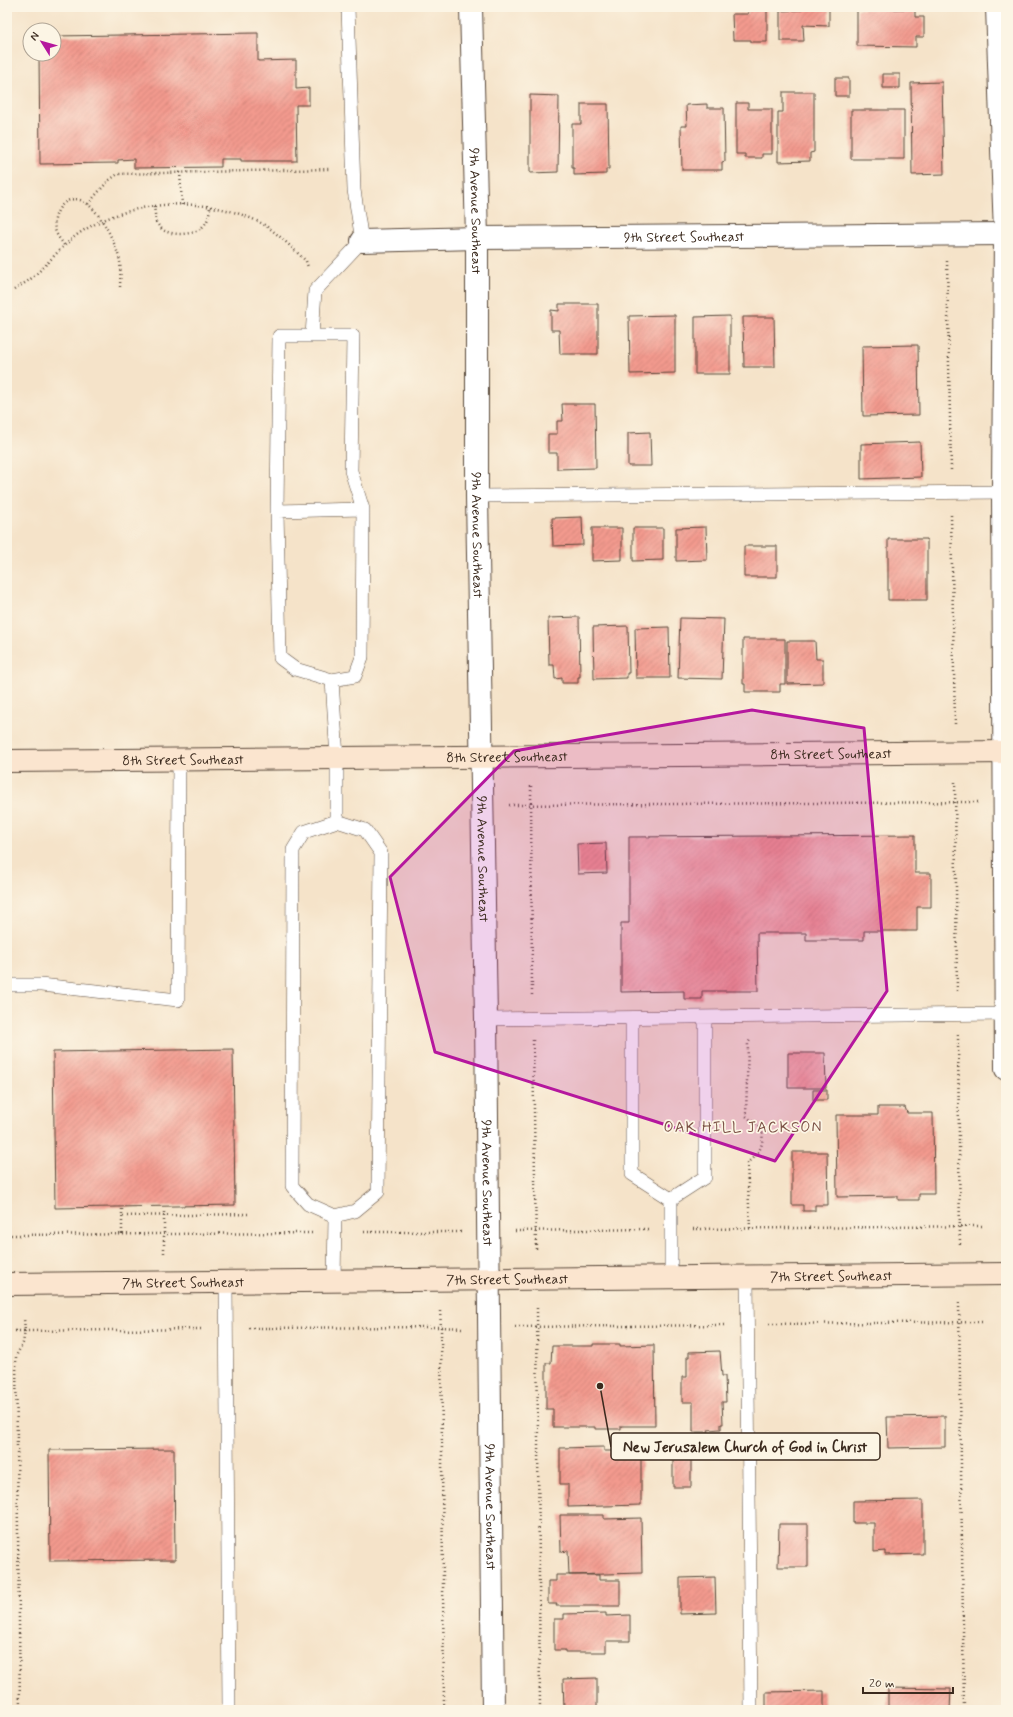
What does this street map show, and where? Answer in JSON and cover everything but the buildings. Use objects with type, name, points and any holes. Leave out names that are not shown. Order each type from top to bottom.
[{"type":"main road","name":"8th Street Southeast","points":[[7,761],[1005,752]]},
{"type":"main road","name":"7th Street Southeast","points":[[7,1284],[747,1278],[1006,1274]]},
{"type":"street","name":"9th Avenue Southeast","points":[[471,7],[477,238],[477,496],[486,1019],[493,1710]]},
{"type":"street","points":[[997,7],[1006,234],[1006,1069]]},
{"type":"street","name":"9th Street Southeast","points":[[362,241],[477,238],[1006,234]]},
{"type":"lane","points":[[312,336],[315,291],[362,241],[354,190],[348,7]]},
{"type":"lane","points":[[279,336],[312,336],[353,336],[351,471],[363,509],[362,657],[355,676],[332,680],[295,669],[280,658],[277,511],[279,336]]},
{"type":"lane","points":[[477,496],[1005,492]]},
{"type":"lane","points":[[277,511],[363,509]]},
{"type":"lane","points":[[332,680],[337,758],[338,821]]},
{"type":"lane","points":[[7,985],[41,985],[178,1000],[179,759]]},
{"type":"lane","points":[[338,821],[365,830],[381,853],[381,861],[378,1192],[355,1211],[335,1216],[308,1204],[292,1186],[292,850],[304,832],[338,821]]},
{"type":"lane","points":[[486,1019],[1006,1014]]},
{"type":"lane","points":[[671,1199],[705,1178],[705,1017]]},
{"type":"lane","points":[[632,1018],[632,1174],[671,1199]]},
{"type":"lane","points":[[671,1199],[672,1278]]},
{"type":"lane","points":[[334,1282],[335,1216]]},
{"type":"lane","points":[[747,1278],[751,1710]]},
{"type":"lane","points":[[226,1283],[229,1710]]},
{"type":"path","points":[[88,204],[108,181],[118,174],[353,168]]},
{"type":"path","points":[[180,172],[182,205]]},
{"type":"path","points":[[64,245],[55,231],[54,220],[58,210],[66,202],[79,199],[88,204],[97,212],[102,221],[120,262],[120,290]]},
{"type":"path","points":[[14,290],[34,277],[64,245],[86,229],[112,216],[135,209],[154,206],[182,205],[210,207],[232,212],[260,222],[306,261],[315,291]]},
{"type":"path","points":[[154,206],[156,222],[165,231],[178,234],[192,233],[204,227],[209,218],[210,207]]},
{"type":"path","points":[[507,805],[980,802]]},
{"type":"path","points":[[750,1228],[747,1163],[758,1154],[764,1142],[762,1129],[746,1116],[748,1043],[755,1033],[755,1017]]},
{"type":"path","points":[[122,1209],[122,1234]]},
{"type":"path","points":[[164,1209],[164,1253]]},
{"type":"path","points":[[122,1216],[250,1214]]},
{"type":"path","points":[[509,1231],[985,1226]]},
{"type":"path","points":[[11,1235],[466,1232]]},
{"type":"path","points":[[959,1303],[964,1710]]},
{"type":"path","points":[[537,1308],[540,1710]]},
{"type":"path","points":[[440,1311],[441,1327],[464,1328]]},
{"type":"path","points":[[15,1331],[25,1331],[24,1318]]},
{"type":"highlighted area","points":[[752,710],[864,728],[887,991],[775,1161],[435,1052],[390,877],[514,751]]},
{"type":"place","name":"New Jerusalem Church of God in Christ","points":[[600,1386]]},
{"type":"district","name":"OAK HILL JACKSON","points":[[743,1127]]}]
